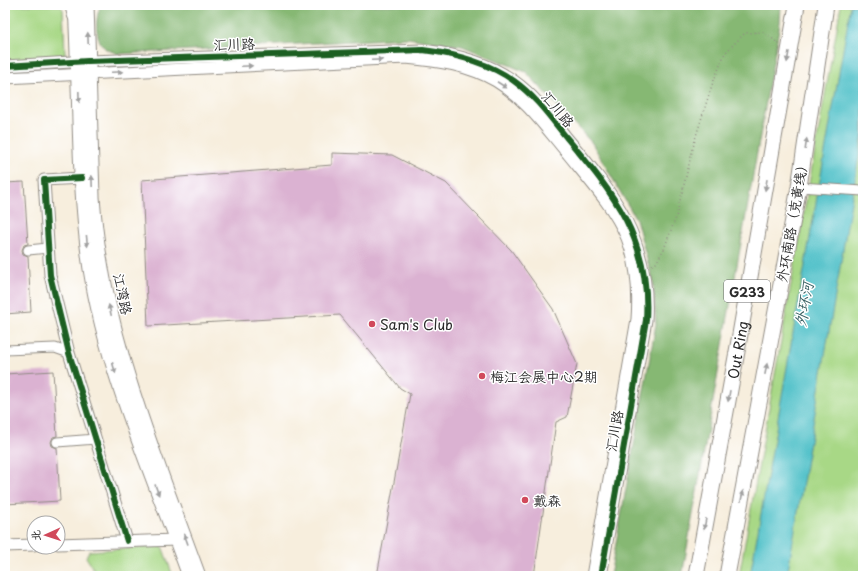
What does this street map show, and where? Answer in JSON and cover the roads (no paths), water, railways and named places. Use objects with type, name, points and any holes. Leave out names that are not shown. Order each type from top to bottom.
[{"type":"highway","points":[[788,5],[792,31]]},
{"type":"highway","name":"Out Ring","points":[[696,576],[796,5]]},
{"type":"highway","name":"外环南路（克黄线）","points":[[727,576],[806,187],[826,5]]},
{"type":"main road","name":"江湾路","points":[[80,9],[95,229],[103,280],[130,385],[199,576]]},
{"type":"main road","name":"江湾路","points":[[83,68],[82,178],[90,270],[107,344],[122,393],[188,576]]},
{"type":"street","name":"汇川路","points":[[83,68],[407,50],[444,52],[468,59],[498,72],[514,81],[533,98],[603,182],[630,229],[640,253],[643,269],[647,302],[646,320],[601,576]]},
{"type":"street","name":"汇川路","points":[[83,68],[399,59],[425,60],[471,69],[497,81],[527,104],[595,188],[619,223],[627,239],[637,280],[639,300],[637,319],[592,576]]},
{"type":"street","points":[[5,66],[83,68]]},
{"type":"street","points":[[5,78],[83,68]]},
{"type":"street","points":[[82,178],[44,180],[50,275],[69,353],[127,541]]},
{"type":"street","points":[[806,187],[861,191]]},
{"type":"street","points":[[28,250],[48,248]]},
{"type":"street","points":[[5,350],[55,348],[69,353]]},
{"type":"street","points":[[57,442],[96,439]]},
{"type":"street","points":[[66,544],[176,540]]},
{"type":"street","points":[[5,546],[26,545]]},
{"type":"water","name":"外环河","points":[[851,5],[863,5],[863,133],[787,576],[750,576]]},
{"type":"place","name":"Sam's Club","points":[[372,324]]},
{"type":"place","name":"梅江会展中心2期","points":[[482,376]]},
{"type":"place","name":"戴森","points":[[525,500]]}]
